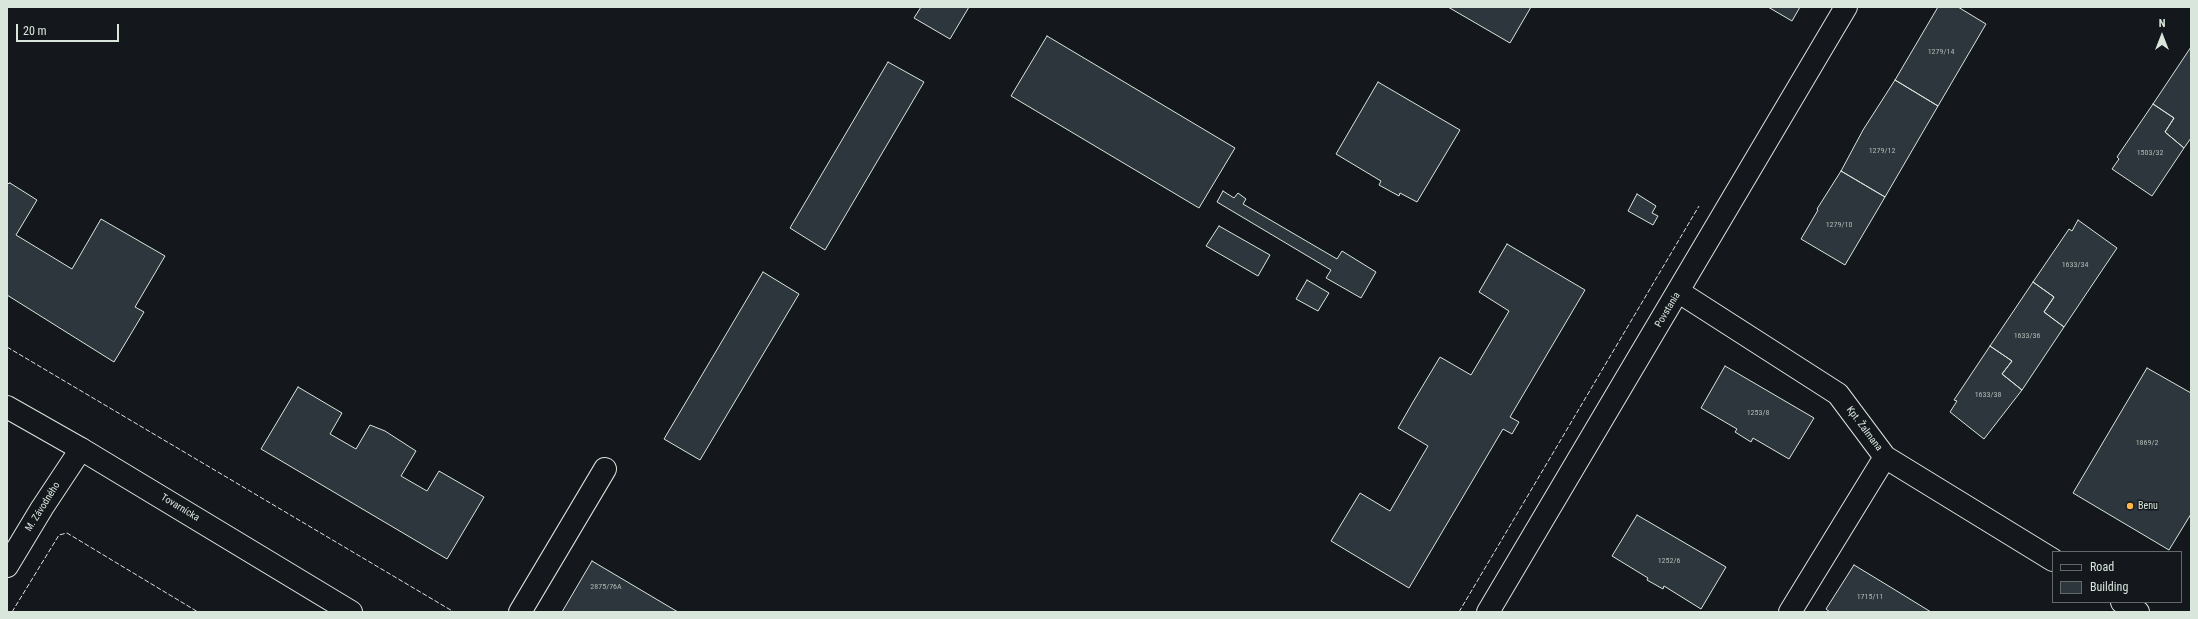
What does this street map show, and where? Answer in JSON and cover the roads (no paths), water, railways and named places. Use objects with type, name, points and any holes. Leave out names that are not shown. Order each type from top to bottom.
[{"type":"street","name":"Povstania","points":[[1488,612],[1679,292],[1846,7]]},
{"type":"street","name":"Kpt. Žalmana","points":[[1679,292],[1838,394],[1885,457],[2052,559]]},
{"type":"street","name":"Tovarnícka","points":[[7,407],[81,449],[351,612]]},
{"type":"street","name":"M. Závodného","points":[[7,566],[42,508],[81,449]]},
{"type":"street","points":[[1790,612],[1885,457]]},
{"type":"street","points":[[520,612],[605,469]]},
{"type":"street","points":[[2124,603],[2138,612]]},
{"type":"place","name":"Benu","points":[[2130,506]]}]
